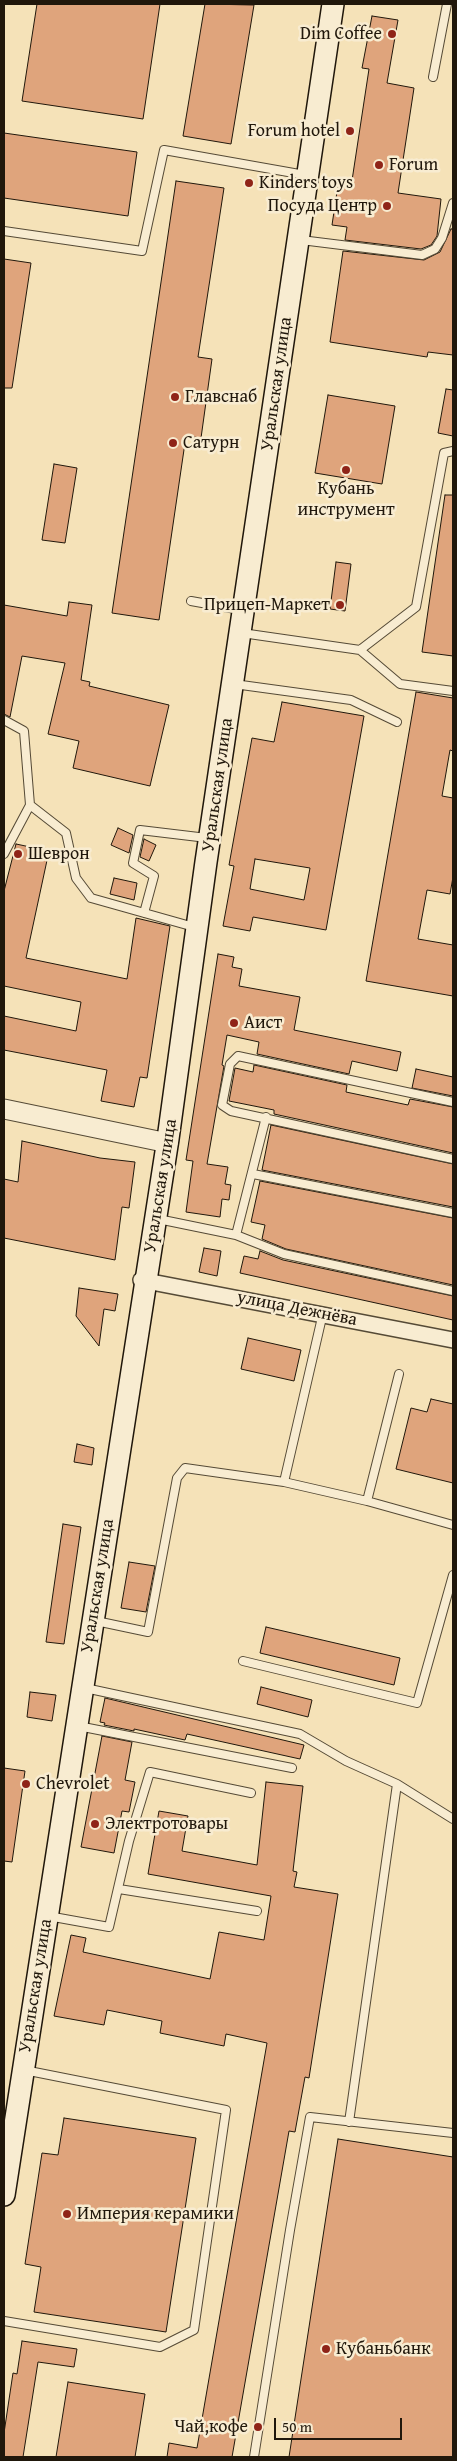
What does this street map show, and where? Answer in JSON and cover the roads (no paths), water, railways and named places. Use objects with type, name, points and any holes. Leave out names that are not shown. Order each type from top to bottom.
[{"type":"main road","name":"Уральская улица","points":[[144,1280],[156,1219],[194,927],[332,4]]},
{"type":"main road","name":"Уральская улица","points":[[4,2195],[6,2143],[20,2069],[165,1143],[232,684],[241,610],[297,239]]},
{"type":"street","points":[[4,1110],[165,1143]]},
{"type":"street","name":"улица Дежнёва","points":[[144,1280],[323,1313],[453,1340]]},
{"type":"lane","points":[[433,77],[447,4]]},
{"type":"lane","points":[[4,232],[142,251],[164,150],[306,175]]},
{"type":"lane","points":[[297,239],[422,255],[435,249],[442,238],[453,203]]},
{"type":"lane","points":[[360,650],[416,607],[444,453],[453,451]]},
{"type":"lane","points":[[191,601],[241,610]]},
{"type":"lane","points":[[239,632],[360,650],[400,684],[453,691]]},
{"type":"lane","points":[[232,684],[351,700],[397,722]]},
{"type":"lane","points":[[4,720],[24,731],[30,805],[4,854]]},
{"type":"lane","points":[[30,805],[66,833],[76,878],[91,898],[194,927]]},
{"type":"lane","points":[[144,913],[154,876],[133,863],[140,830],[207,838]]},
{"type":"lane","points":[[453,1102],[238,1056],[230,1064],[222,1105],[231,1111],[453,1158]]},
{"type":"lane","points":[[236,1235],[266,1117]]},
{"type":"lane","points":[[253,1174],[453,1213]]},
{"type":"lane","points":[[156,1219],[236,1235],[284,1254],[453,1291]]},
{"type":"lane","points":[[284,1482],[323,1313]]},
{"type":"lane","points":[[367,1501],[399,1374]]},
{"type":"lane","points":[[90,1619],[148,1632],[177,1478],[185,1468],[284,1482],[367,1501],[453,1525]]},
{"type":"lane","points":[[242,1661],[418,1703],[453,1576]]},
{"type":"lane","points":[[79,1687],[300,1734],[346,1760],[397,1784],[453,1819]]},
{"type":"lane","points":[[73,1725],[292,1768]]},
{"type":"lane","points":[[43,1915],[109,1927],[129,1841],[150,1772],[251,1793]]},
{"type":"lane","points":[[350,2122],[397,1784]]},
{"type":"lane","points":[[119,1889],[257,1911]]},
{"type":"lane","points":[[4,2321],[160,2347],[194,2330],[226,2110],[20,2069]]},
{"type":"lane","points":[[254,2457],[310,2117],[453,2133]]},
{"type":"place","name":"Dim Coffee","points":[[392,34]]},
{"type":"place","name":"Forum hotel","points":[[350,131]]},
{"type":"place","name":"Forum","points":[[379,165]]},
{"type":"place","name":"Kinders toys","points":[[249,183]]},
{"type":"place","name":"Посуда Центр","points":[[387,206]]},
{"type":"place","name":"Главснаб","points":[[175,397]]},
{"type":"place","name":"Сатурн","points":[[173,443]]},
{"type":"place","name":"Кубань инструмент","points":[[346,470]]},
{"type":"place","name":"Прицеп-Маркет","points":[[340,605]]},
{"type":"place","name":"Шеврон","points":[[18,854]]},
{"type":"place","name":"Аист","points":[[234,1023]]},
{"type":"place","name":"Chevrolet","points":[[26,1784]]},
{"type":"place","name":"Электротовары","points":[[95,1824]]},
{"type":"place","name":"Империя керамики","points":[[67,2214]]},
{"type":"place","name":"Кубаньбанк","points":[[326,2349]]},
{"type":"place","name":"Чай,кофе","points":[[258,2427]]}]
